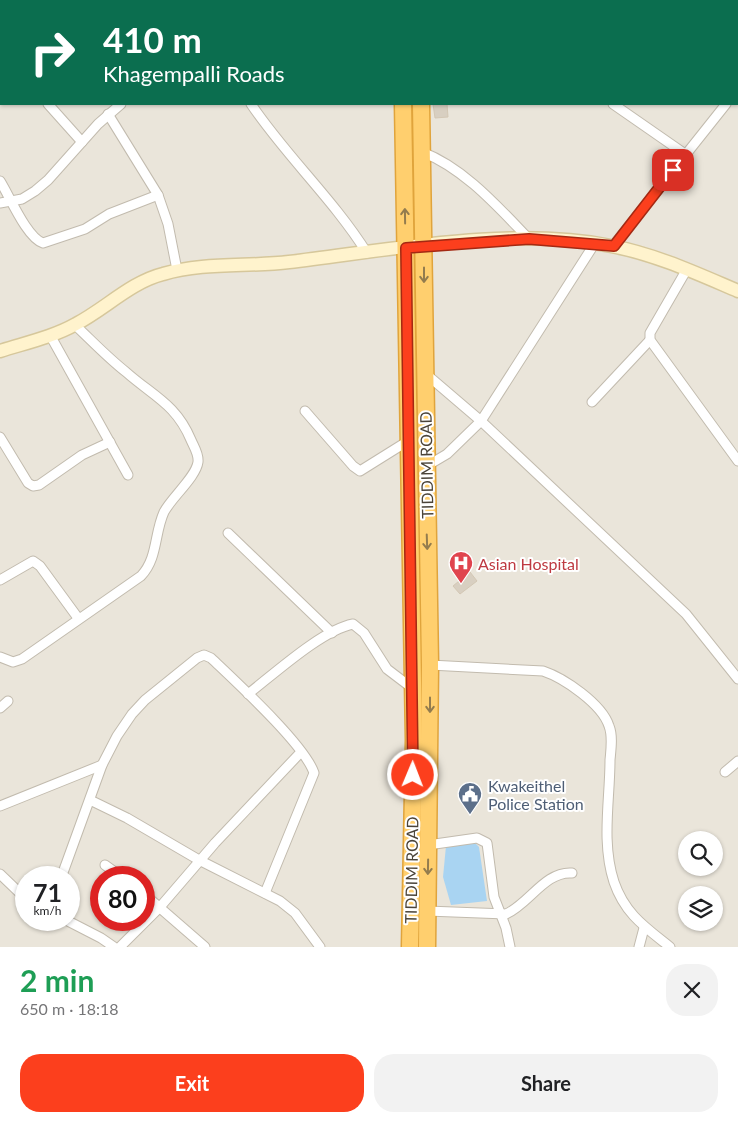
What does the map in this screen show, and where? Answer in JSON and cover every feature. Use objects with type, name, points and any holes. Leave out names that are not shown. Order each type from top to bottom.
[{"type":"highway","name":"TIDDIM ROAD","points":[[403,105],[412,688],[410,947]]},
{"type":"highway","name":"TIDDIM ROAD","points":[[420,105],[430,665],[427,947]]},
{"type":"street","points":[[49,105],[82,142]]},
{"type":"street","points":[[0,203],[22,198],[35,191],[108,114],[120,105]]},
{"type":"street","points":[[252,105],[269,130],[345,220],[367,253]]},
{"type":"street","points":[[615,105],[685,154]]},
{"type":"street","points":[[614,246],[725,105]]},
{"type":"street","points":[[108,114],[158,195],[168,224],[177,270]]},
{"type":"street","points":[[422,152],[438,158],[452,168],[487,197],[529,239]]},
{"type":"street","points":[[0,180],[13,200],[29,233],[43,243],[85,229],[120,209],[158,195]]},
{"type":"street","points":[[0,351],[75,325],[147,280],[177,270],[267,265],[424,246],[529,239],[595,243],[614,246],[687,269],[738,292]]},
{"type":"street","points":[[425,467],[447,454],[481,421],[595,243]]},
{"type":"street","points":[[687,269],[650,333],[650,340],[738,461]]},
{"type":"street","points":[[0,657],[10,662],[16,662],[141,576],[151,563],[161,520],[171,502],[196,468],[198,459],[187,430],[172,408],[126,373],[75,325]]},
{"type":"street","points":[[50,335],[128,475]]},
{"type":"street","points":[[592,402],[650,340]]},
{"type":"street","points":[[424,372],[481,421],[686,614],[738,679]]},
{"type":"street","points":[[305,410],[358,470],[366,468],[408,442]]},
{"type":"street","points":[[0,437],[28,483],[33,486],[39,485],[82,455],[110,442]]},
{"type":"street","points":[[228,533],[332,633]]},
{"type":"street","points":[[0,580],[28,562],[37,563],[78,618]]},
{"type":"street","points":[[248,694],[296,657],[332,633],[353,624],[359,627],[387,669],[412,688]]},
{"type":"street","points":[[65,866],[102,765],[132,714],[145,700],[197,658],[204,656],[211,658],[248,694],[302,752],[314,773],[265,893]]},
{"type":"street","points":[[430,665],[543,671],[560,678],[599,709],[606,718],[611,732],[606,816],[614,881],[630,913],[644,928],[670,947]]},
{"type":"street","points":[[0,708],[8,701]]},
{"type":"street","points":[[120,947],[160,907],[199,860],[302,752]]},
{"type":"street","points":[[725,772],[738,761]]},
{"type":"street","points":[[0,806],[102,765]]},
{"type":"street","points":[[90,800],[127,818],[199,860],[280,901],[295,913],[320,947]]},
{"type":"street","points":[[428,845],[477,838],[486,843],[494,897],[510,947]]},
{"type":"street","points":[[427,911],[501,915],[517,909],[555,876],[572,873]]},
{"type":"street","points":[[0,874],[15,888]]},
{"type":"street","points":[[155,903],[205,947]]},
{"type":"street","points":[[80,927],[102,938],[114,947]]},
{"type":"street","points":[[639,947],[644,928]]},
{"type":"shaded area","points":[[0,105],[738,105],[738,947],[0,947]]},
{"type":"water","points":[[474,842],[479,847],[487,901],[451,905],[443,877],[446,846]]},
{"type":"building","points":[[433,105],[447,105],[448,117],[435,118]]},
{"type":"building","points":[[470,572],[477,581],[460,594],[453,586]]},
{"type":"place","name":"Asian Hospital","points":[[461,584]]},
{"type":"place","name":"Kwakeithel Police Station","points":[[470,815]]},
{"type":"route","points":[[413,775],[413,654],[406,248],[500,239],[595,243],[614,246],[673,170]]}]
